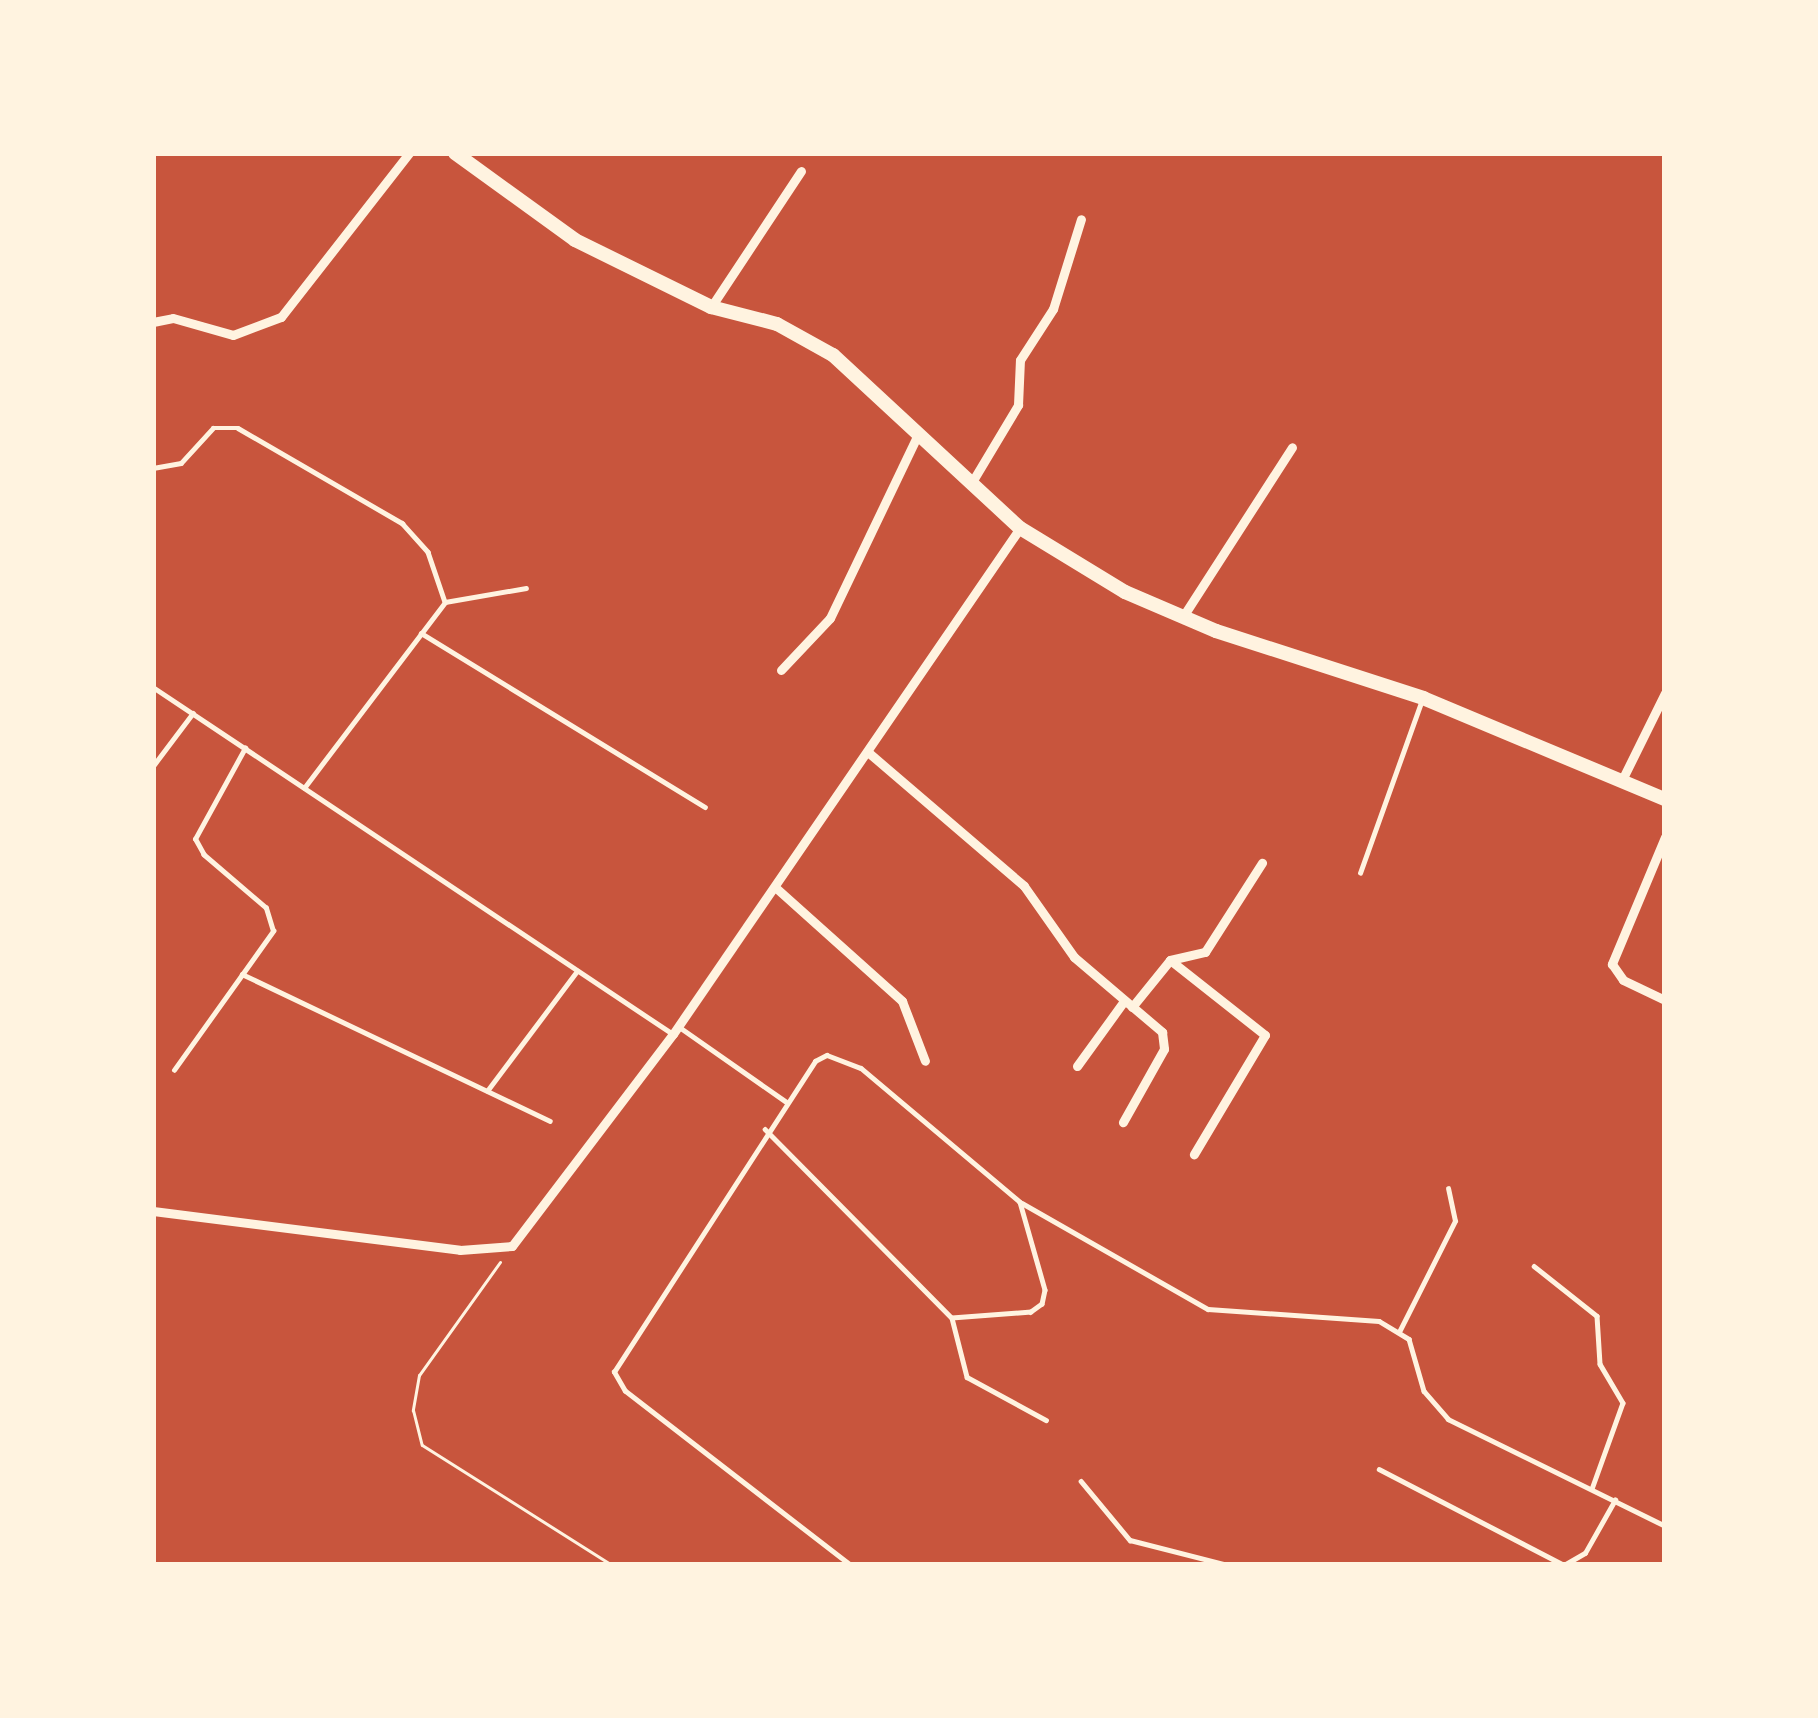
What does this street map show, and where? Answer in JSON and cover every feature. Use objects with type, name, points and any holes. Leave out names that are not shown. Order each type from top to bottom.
[{"type":"main road","points":[[455,153],[575,239],[711,307],[805,338],[920,431],[1020,528],[1182,617],[1423,698],[1665,799]]},
{"type":"street","points":[[153,322],[173,318],[233,334],[281,317],[409,153]]},
{"type":"street","points":[[711,307],[801,171]]},
{"type":"street","points":[[972,482],[1018,405],[1020,359],[1053,309],[1082,219]]},
{"type":"street","points":[[781,670],[825,627],[920,431]]},
{"type":"street","points":[[1182,617],[1292,447]]},
{"type":"street","points":[[153,1211],[460,1250],[512,1246],[676,1030],[1020,528]]},
{"type":"street","points":[[1621,782],[1665,693]]},
{"type":"street","points":[[869,753],[1024,886],[1074,956],[1166,1039],[1123,1122]]},
{"type":"street","points":[[1665,837],[1612,964],[1623,980],[1665,1000]]},
{"type":"street","points":[[1077,1066],[1170,960],[1205,952],[1262,863]]},
{"type":"street","points":[[775,887],[902,1000],[925,1060]]},
{"type":"street","points":[[1170,960],[1265,1034],[1194,1154]]},
{"type":"lane","points":[[153,468],[170,470],[213,428],[238,428],[402,523],[428,553],[445,602]]},
{"type":"lane","points":[[304,788],[445,602],[526,588]]},
{"type":"lane","points":[[421,633],[705,806]]},
{"type":"lane","points":[[153,686],[578,970],[784,1101]]},
{"type":"lane","points":[[1360,873],[1423,698]]},
{"type":"lane","points":[[153,766],[193,713]]},
{"type":"lane","points":[[174,1070],[273,931],[272,916],[195,839],[245,748]]},
{"type":"lane","points":[[487,1091],[578,970]]},
{"type":"lane","points":[[242,974],[550,1121]]},
{"type":"lane","points":[[850,1565],[625,1391],[614,1372],[784,1101],[815,1061],[841,1058],[886,1086],[1020,1202],[1208,1309],[1351,1315],[1399,1331],[1416,1352],[1431,1406],[1665,1526]]},
{"type":"lane","points":[[765,1129],[952,1318],[967,1377],[1046,1420]]},
{"type":"lane","points":[[1399,1331],[1455,1221],[1448,1190]]},
{"type":"lane","points":[[952,1318],[1031,1312],[1042,1304],[1045,1290],[1020,1202]]},
{"type":"lane","points":[[1534,1266],[1597,1316],[1600,1364],[1623,1403],[1592,1489]]},
{"type":"lane","points":[[1379,1469],[1564,1565],[1585,1553],[1615,1500]]},
{"type":"lane","points":[[1081,1481],[1130,1540],[1228,1565]]},
{"type":"path","points":[[512,1246],[419,1375],[412,1410],[422,1444],[611,1565]]}]
